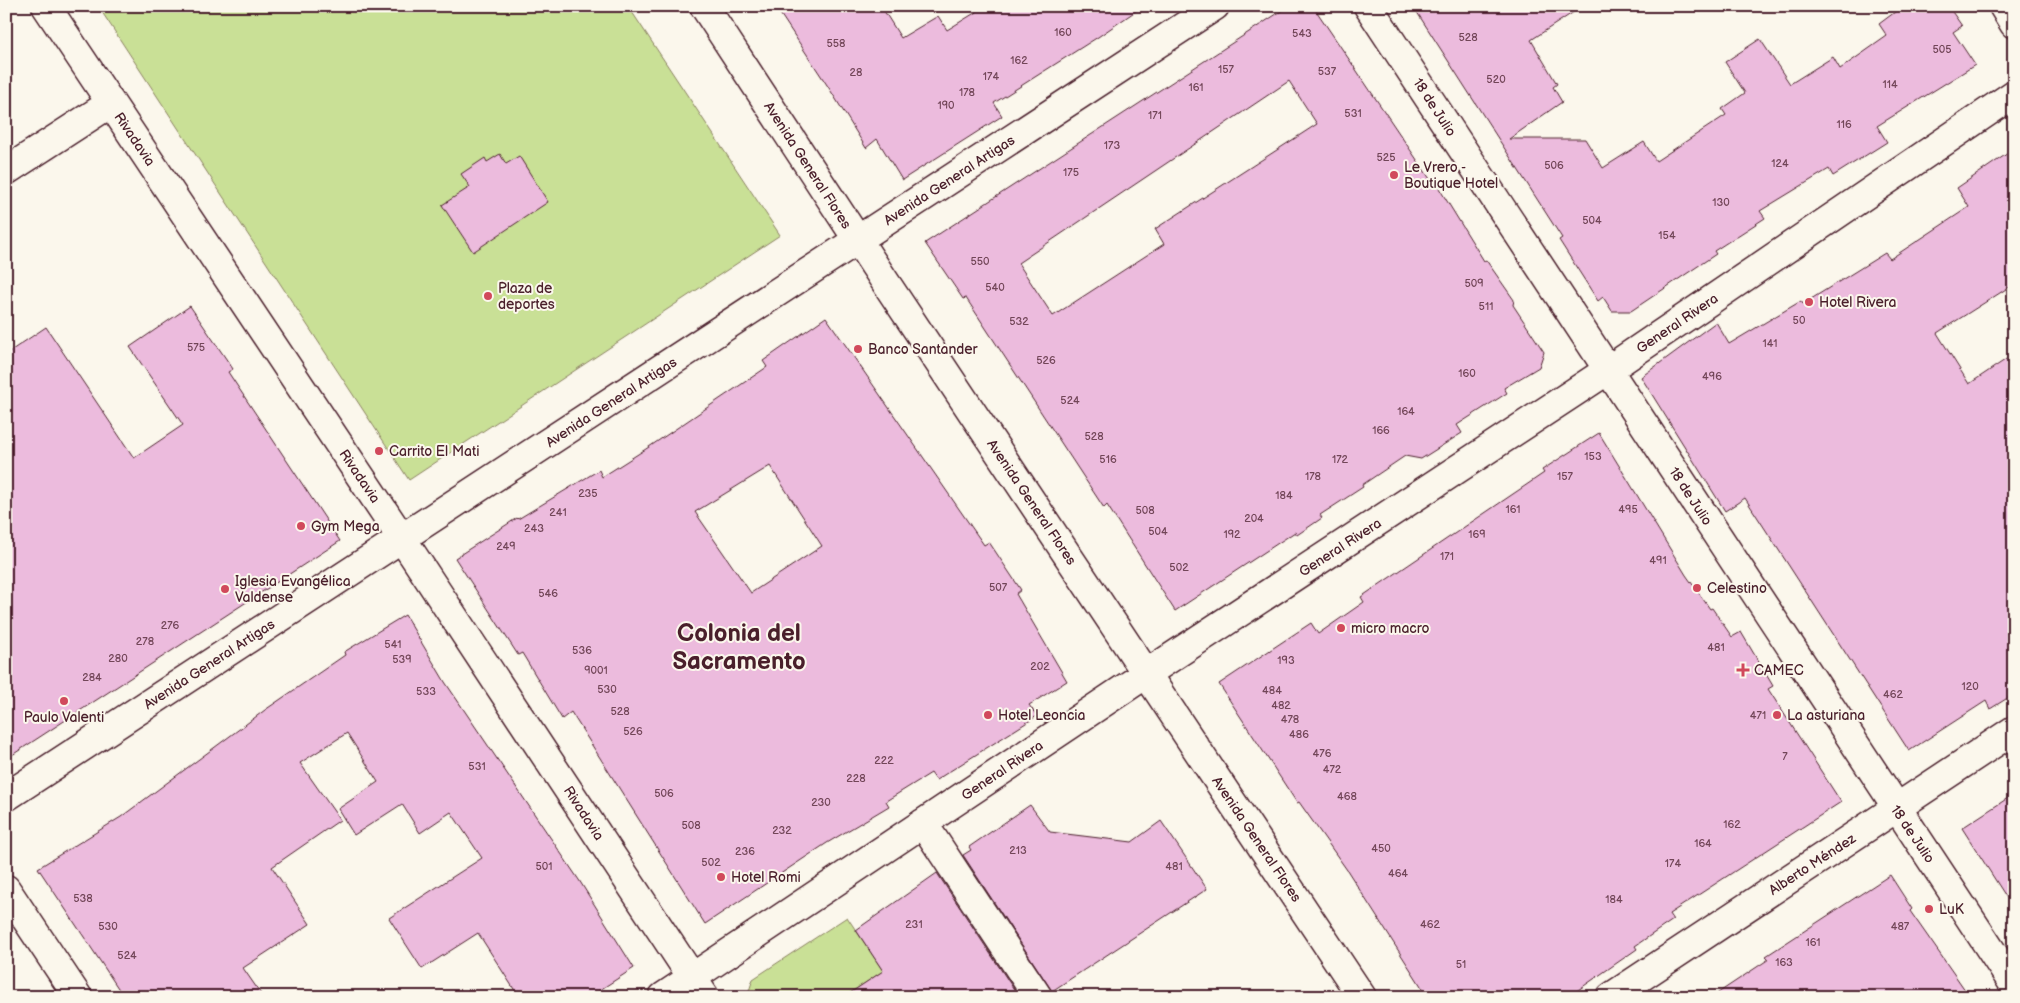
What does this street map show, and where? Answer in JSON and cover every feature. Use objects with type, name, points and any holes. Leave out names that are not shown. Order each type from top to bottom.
[{"type":"street","name":"Rivadavia","points":[[46,6],[699,987]]},
{"type":"street","name":"Avenida General Flores","points":[[704,6],[857,240],[1362,997]]},
{"type":"street","name":"Avenida General Artigas","points":[[6,797],[1215,6]]},
{"type":"street","name":"18 de Julio","points":[[1368,6],[2014,985]]},
{"type":"street","points":[[2003,6],[2014,24]]},
{"type":"street","name":"General Rivera","points":[[664,997],[699,987],[923,823],[1608,370],[2014,94]]},
{"type":"street","points":[[6,171],[111,103]]},
{"type":"street","name":"Alberto Méndez","points":[[1611,997],[2014,730]]},
{"type":"street","points":[[923,823],[1038,997]]},
{"type":"street","points":[[6,890],[78,997]]},
{"type":"green space","name":"Plaza de deportes","points":[[98,6],[628,6],[780,235],[409,480]]},
{"type":"green space","points":[[847,917],[883,971],[844,997],[747,997],[753,979]]},
{"type":"building","points":[[775,6],[881,6],[901,38],[938,16],[947,30],[986,6],[1143,6],[994,103],[1002,116],[902,180],[877,139],[866,148]]},
{"type":"building","points":[[1289,6],[1313,6],[1432,182],[1434,180],[1484,261],[1486,260],[1514,300],[1513,305],[1544,352],[1539,367],[1504,388],[1507,393],[1457,425],[1462,433],[1421,459],[1405,456],[1362,485],[1363,487],[1320,515],[1322,518],[1297,535],[1295,532],[1175,611],[1107,505],[1104,508],[966,298],[963,299],[925,243]],"holes":[[[1289,81],[1317,124],[1155,229],[1164,244],[1053,316],[1018,263]]]},
{"type":"building","points":[[1413,6],[1583,6],[1531,40],[1557,84],[1553,87],[1562,102],[1509,139],[1585,139],[1603,168],[1644,142],[1656,161],[1726,115],[1722,109],[1745,93],[1725,62],[1760,39],[1790,84],[1833,57],[1840,69],[1887,36],[1879,24],[1903,6],[1948,6],[1962,26],[1953,32],[1975,65],[1877,126],[1887,142],[1833,176],[1829,169],[1760,211],[1765,218],[1714,251],[1716,254],[1631,311],[1612,311],[1603,297],[1598,301],[1559,240],[1562,238]]},
{"type":"building","points":[[2014,149],[2014,284],[1937,333],[1969,384],[2014,354],[2014,694],[1990,709],[1986,701],[1909,751],[1745,498],[1725,511],[1641,377],[1716,322],[1729,344],[1801,301],[1803,304],[1885,253],[1890,259],[1969,207],[1957,188]]},
{"type":"building","points":[[500,154],[506,164],[519,156],[548,202],[473,252],[442,205],[470,187],[461,174],[485,158],[487,162]]},
{"type":"building","points":[[190,306],[233,369],[228,372],[340,541],[6,759],[6,354],[46,327],[134,458],[183,425],[130,347]]},
{"type":"building","points":[[826,317],[984,545],[989,542],[1021,590],[1016,594],[1067,681],[1029,705],[1037,716],[936,780],[931,773],[886,801],[889,806],[827,843],[705,924],[571,712],[562,719],[522,653],[518,655],[455,558],[517,518],[599,470],[602,477],[649,447],[767,367],[763,361]],"holes":[[[770,466],[822,546],[751,593],[695,512]]]},
{"type":"building","points":[[1599,433],[1686,575],[1710,609],[1712,608],[1732,637],[1741,632],[1773,686],[1768,689],[1841,802],[1669,914],[1673,920],[1635,946],[1637,949],[1568,997],[1428,997],[1347,870],[1299,802],[1297,803],[1219,684],[1311,623],[1318,634],[1364,602],[1361,597],[1544,473],[1542,470]]},
{"type":"building","points":[[405,615],[445,682],[579,880],[634,968],[589,997],[519,997],[478,933],[422,969],[389,918],[482,858],[451,812],[420,833],[402,804],[354,835],[338,809],[378,782],[347,733],[300,763],[340,820],[272,867],[310,924],[243,968],[263,997],[124,997],[38,868],[121,817],[265,710],[345,655],[344,652]]},
{"type":"building","points":[[2014,794],[2014,909],[1962,828]]},
{"type":"building","points":[[1030,805],[1050,832],[1132,842],[1161,821],[1207,889],[1052,991],[963,855],[971,850],[969,847]]},
{"type":"building","points":[[937,873],[1019,997],[844,997],[883,971],[856,930]]},
{"type":"building","points":[[1890,875],[1912,909],[1910,911],[1970,997],[1712,997],[1769,959],[1766,956]]},
{"type":"place","name":"Le Vrero - Boutique Hotel","points":[[1394,175]]},
{"type":"place","name":"Plaza de deportes","points":[[488,296]]},
{"type":"place","name":"Hotel Rivera","points":[[1809,302]]},
{"type":"place","name":"Banco Santander","points":[[858,349]]},
{"type":"place","name":"Carrito El Mati","points":[[379,451]]},
{"type":"place","name":"Gym Mega","points":[[301,526]]},
{"type":"place","name":"Celestino","points":[[1697,588]]},
{"type":"place","name":"Iglesia Evangélica Valdense","points":[[225,589]]},
{"type":"place","name":"micro macro","points":[[1341,628]]},
{"type":"place","name":"CAMEC","points":[[1743,670]]},
{"type":"place","name":"Paulo Valenti","points":[[64,701]]},
{"type":"place","name":"Hotel Leoncia","points":[[988,715]]},
{"type":"place","name":"La asturiana","points":[[1777,715]]},
{"type":"place","name":"Hotel Romi","points":[[721,877]]},
{"type":"place","name":"LuK","points":[[1929,909]]},
{"type":"district","name":"Colonia del Sacramento","points":[[739,647]]}]
